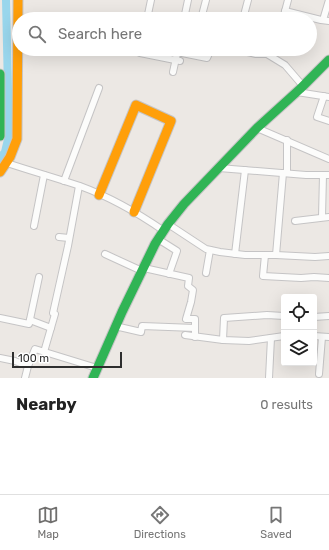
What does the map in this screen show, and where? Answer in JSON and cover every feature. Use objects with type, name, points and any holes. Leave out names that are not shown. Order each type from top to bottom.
[{"type":"street","points":[[18,0],[18,12]]},
{"type":"street","points":[[148,12],[151,0]]},
{"type":"street","points":[[185,12],[188,0]]},
{"type":"street","points":[[203,12],[206,0]]},
{"type":"street","points":[[245,12],[248,0]]},
{"type":"street","points":[[288,0],[285,11],[290,12]]},
{"type":"street","points":[[326,20],[329,0]]},
{"type":"street","points":[[0,172],[13,152],[17,139],[18,56]]},
{"type":"street","points":[[154,56],[178,61]]},
{"type":"street","points":[[173,72],[178,61],[178,56]]},
{"type":"street","points":[[269,56],[285,65],[300,89],[326,96],[317,117],[329,121]]},
{"type":"street","points":[[92,378],[115,326],[158,239],[166,227],[184,204],[257,128],[329,60]]},
{"type":"street","points":[[0,74],[0,136]]},
{"type":"street","points":[[64,181],[99,88]]},
{"type":"street","points":[[99,195],[136,105],[171,121],[134,212]]},
{"type":"street","points":[[257,128],[329,159]]},
{"type":"street","points":[[276,255],[287,140]]},
{"type":"street","points":[[7,163],[79,186],[166,227],[210,250],[245,255],[329,256]]},
{"type":"street","points":[[219,168],[306,175],[326,175],[326,217],[295,221]]},
{"type":"street","points":[[235,254],[245,170]]},
{"type":"street","points":[[34,226],[44,175]]},
{"type":"street","points":[[44,352],[56,314],[53,313],[79,186]]},
{"type":"street","points":[[59,237],[69,238]]},
{"type":"street","points":[[158,239],[177,251],[169,274]]},
{"type":"street","points":[[206,272],[210,250]]},
{"type":"street","points":[[105,254],[143,269],[189,278],[188,286],[193,290],[186,319],[195,319],[195,337]]},
{"type":"street","points":[[265,255],[263,276],[329,278]]},
{"type":"street","points":[[0,318],[29,324],[39,277]]},
{"type":"street","points":[[223,340],[224,318],[267,315],[281,316]]},
{"type":"street","points":[[317,316],[329,316]]},
{"type":"street","points":[[30,320],[51,328]]},
{"type":"street","points":[[115,326],[141,332],[142,326],[195,328]]},
{"type":"street","points":[[185,335],[223,340],[249,341],[281,336]]},
{"type":"street","points":[[319,374],[326,337]]},
{"type":"street","points":[[269,378],[272,338]]},
{"type":"street","points":[[27,378],[28,366],[35,348],[97,368]]},
{"type":"street","points":[[0,358],[28,366]]},
{"type":"waterway","points":[[0,158],[5,152],[9,135],[6,0]]},
{"type":"traffic: fast","points":[[93,378],[122,312],[155,244],[168,224],[184,204],[257,128],[329,60]]},
{"type":"traffic: fast","points":[[0,74],[0,136]]},
{"type":"traffic: slow","points":[[18,0],[18,12]]},
{"type":"traffic: slow","points":[[0,172],[10,157],[17,139],[18,56]]},
{"type":"traffic: slow","points":[[99,195],[136,105],[171,121],[134,212]]}]
